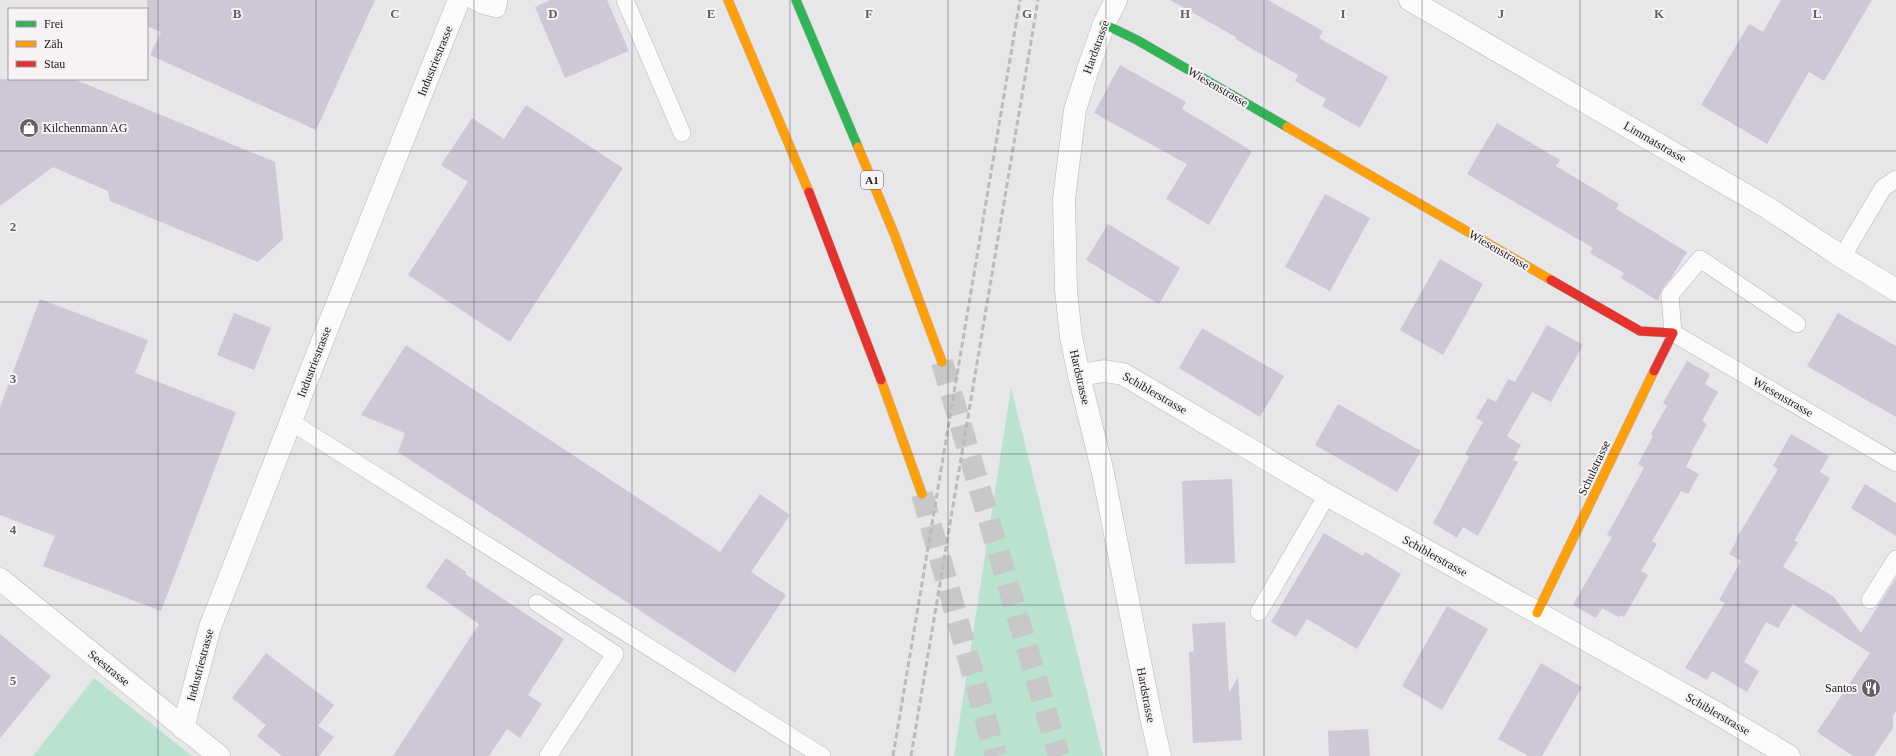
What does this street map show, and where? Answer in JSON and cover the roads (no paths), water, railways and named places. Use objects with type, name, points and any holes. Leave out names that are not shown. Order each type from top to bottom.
[{"type":"main road","points":[[728,0],[836,258],[886,387],[922,494]]},
{"type":"main road","name":"A1","points":[[796,0],[895,236],[942,362]]},
{"type":"main road","name":"Wiesenstrasse","points":[[1104,24],[1150,48],[1640,331],[1673,333]]},
{"type":"main road","name":"Schulstrasse","points":[[1537,614],[1673,333]]},
{"type":"street","name":"Industriestrasse","points":[[183,728],[210,627],[459,0]]},
{"type":"street","name":"Hardstrasse","points":[[1116,0],[1104,24],[1075,110],[1064,199],[1066,290],[1071,337],[1103,473],[1160,756]]},
{"type":"street","name":"Limmatstrasse","points":[[1410,0],[1768,208],[1842,257],[1896,290]]},
{"type":"street","name":"Schiblerstrasse","points":[[1079,376],[1104,371],[1123,374],[1327,495],[1537,614],[1715,712],[1789,756]]},
{"type":"street","name":"Seestrasse","points":[[0,579],[219,756]]},
{"type":"lane","points":[[473,0],[482,5],[497,9],[499,0]]},
{"type":"lane","points":[[625,0],[682,134]]},
{"type":"lane","points":[[1842,257],[1883,188],[1896,179]]},
{"type":"lane","points":[[1673,333],[1670,295],[1700,259],[1797,324]]},
{"type":"lane","name":"Wiesenstrasse","points":[[1673,333],[1896,463]]},
{"type":"lane","points":[[291,422],[822,756]]},
{"type":"lane","points":[[1259,612],[1327,495]]},
{"type":"lane","points":[[1870,600],[1896,559]]},
{"type":"lane","points":[[537,603],[614,654],[548,756]]},
{"type":"tunnel","points":[[942,362],[1059,756]]},
{"type":"tunnel","points":[[922,494],[996,756]]},
{"type":"railway","points":[[893,756],[1020,0]]},
{"type":"railway","points":[[911,756],[1038,0]]},
{"type":"place","name":"Kilchenmann AG","points":[[29,128]]},
{"type":"place","name":"Santos","points":[[1871,688]]}]
